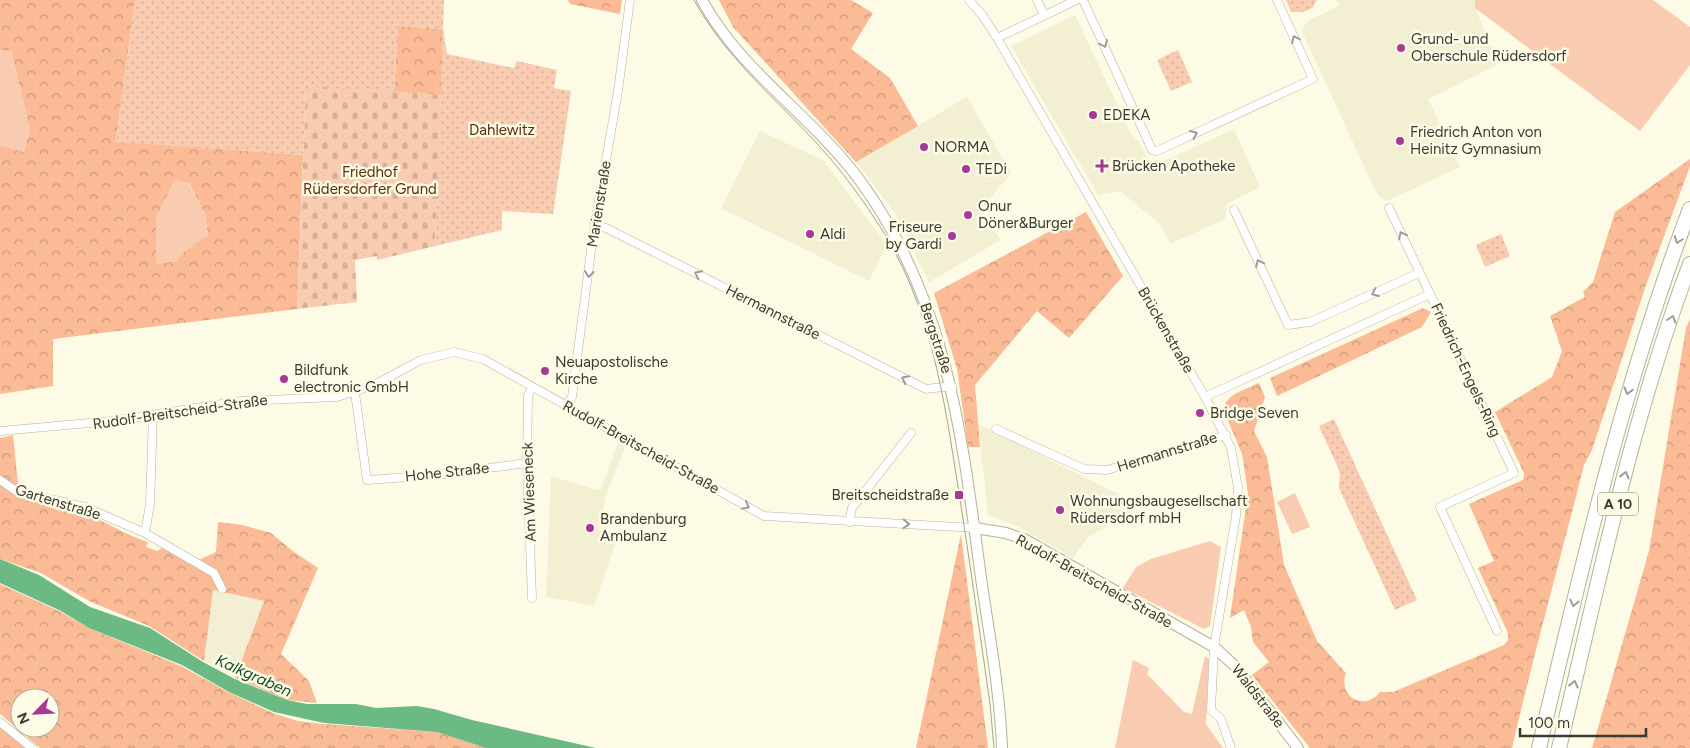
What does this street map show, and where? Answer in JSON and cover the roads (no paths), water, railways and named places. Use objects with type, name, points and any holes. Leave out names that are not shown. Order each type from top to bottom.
[{"type":"highway","name":"A 10","points":[[1540,748],[1611,453],[1663,281],[1690,209]]},
{"type":"highway","name":"A 10","points":[[1559,748],[1630,457],[1653,377],[1690,264]]},
{"type":"street","name":"Marienstraße","points":[[566,406],[572,397],[630,0]]},
{"type":"street","name":"Bergstraße","points":[[702,0],[722,30],[743,55],[832,146],[861,181],[886,219],[916,278],[933,322],[952,386],[1000,710],[1002,748]]},
{"type":"street","name":"Brückenstraße","points":[[969,0],[983,16],[997,38],[1226,434],[1236,468],[1238,502],[1214,647],[1211,710],[1221,719],[1231,748]]},
{"type":"street","points":[[1037,0],[1044,15]]},
{"type":"street","points":[[997,38],[1077,0]]},
{"type":"street","points":[[1083,0],[1152,150],[1157,151],[1313,79],[1277,0]]},
{"type":"street","points":[[1389,208],[1430,294]]},
{"type":"street","points":[[1234,210],[1288,325],[1310,322],[1419,273]]},
{"type":"street","name":"Hermannstraße","points":[[597,226],[606,228],[926,389],[952,386]]},
{"type":"street","name":"Friedrich-Engels-Ring","points":[[1205,397],[1430,294],[1514,472],[1440,507],[1497,631]]},
{"type":"street","name":"Rudolf-Breitscheid-Straße","points":[[0,431],[69,426],[241,401],[337,397],[355,393],[421,360],[454,352],[483,359],[764,516],[998,531],[1026,540],[1214,647]]},
{"type":"street","name":"Am Wieseneck","points":[[532,388],[528,395],[527,463],[532,598]]},
{"type":"street","name":"Hohe Straße","points":[[355,393],[367,480],[527,463]]},
{"type":"street","points":[[145,533],[150,504],[154,415]]},
{"type":"street","name":"Hermannstraße","points":[[996,429],[1084,469],[1107,470],[1226,434]]},
{"type":"street","points":[[849,522],[852,508],[911,433]]},
{"type":"street","name":"Gartenstraße","points":[[0,480],[16,491],[85,507],[145,533],[193,559],[214,573],[222,588]]},
{"type":"street","name":"Waldstraße","points":[[1214,647],[1236,667],[1298,748]]},
{"type":"street","points":[[0,722],[32,748]]},
{"type":"tram line","points":[[694,0],[732,55],[818,145],[844,176],[875,219],[894,250],[910,283],[922,317],[941,386],[967,546],[990,704],[994,748]]},
{"type":"place","name":"Grund- und Oberschule Rüdersdorf","points":[[1401,48]]},
{"type":"place","name":"EDEKA","points":[[1093,115]]},
{"type":"place","name":"Friedrich Anton von Heinitz Gymnasium","points":[[1400,141]]},
{"type":"place","name":"NORMA","points":[[924,147]]},
{"type":"place","name":"Brücken Apotheke","points":[[1102,166]]},
{"type":"place","name":"TEDi","points":[[966,169]]},
{"type":"place","name":"Onur Döner&Burger","points":[[968,215]]},
{"type":"place","name":"Aldi","points":[[810,234]]},
{"type":"place","name":"Friseure by Gardi","points":[[952,236]]},
{"type":"place","name":"Neuapostolische Kirche","points":[[545,371]]},
{"type":"place","name":"Bildfunk electronic GmbH","points":[[284,379]]},
{"type":"place","name":"Bridge Seven","points":[[1200,413]]},
{"type":"place","name":"Breitscheidstraße","points":[[959,495]]},
{"type":"place","name":"Wohnungsbaugesellschaft Rüdersdorf mbH","points":[[1060,510]]},
{"type":"place","name":"Brandenburg Ambulanz","points":[[590,528]]},
{"type":"park label","name":"Dahlewitz","points":[[502,130]]},
{"type":"park label","name":"Friedhof Rüdersdorfer Grund","points":[[370,180]]},
{"type":"water label","name":"Kalkgraben","points":[[254,675]]}]
